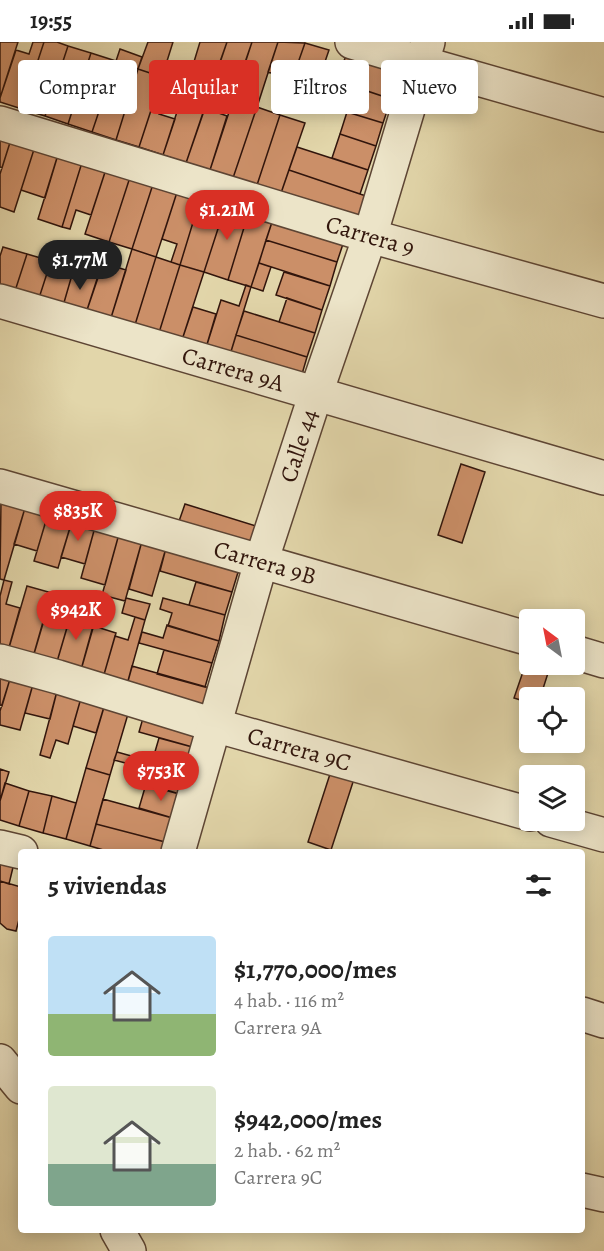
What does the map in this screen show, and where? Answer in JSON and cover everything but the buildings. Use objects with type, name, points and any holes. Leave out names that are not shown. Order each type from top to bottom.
[{"type":"street","points":[[352,42],[425,53],[604,115]]},
{"type":"street","name":"Calle 44","points":[[179,849],[261,562],[370,236],[425,53]]},
{"type":"street","name":"Carrera 9","points":[[0,123],[370,236],[604,301]]},
{"type":"street","name":"Carrera 9A","points":[[0,300],[604,478]]},
{"type":"street","name":"Carrera 9B","points":[[0,486],[519,636]]},
{"type":"street","points":[[585,655],[604,661]]},
{"type":"street","name":"Carrera 9C","points":[[0,661],[214,725],[519,811]]},
{"type":"street","points":[[585,830],[604,836]]},
{"type":"street","points":[[0,847],[18,851]]},
{"type":"street","points":[[585,1015],[604,1021]]},
{"type":"street","points":[[0,1061],[18,1083]]},
{"type":"street","points":[[585,1191],[604,1195]]},
{"type":"street","points":[[119,1233],[129,1251]]}]
